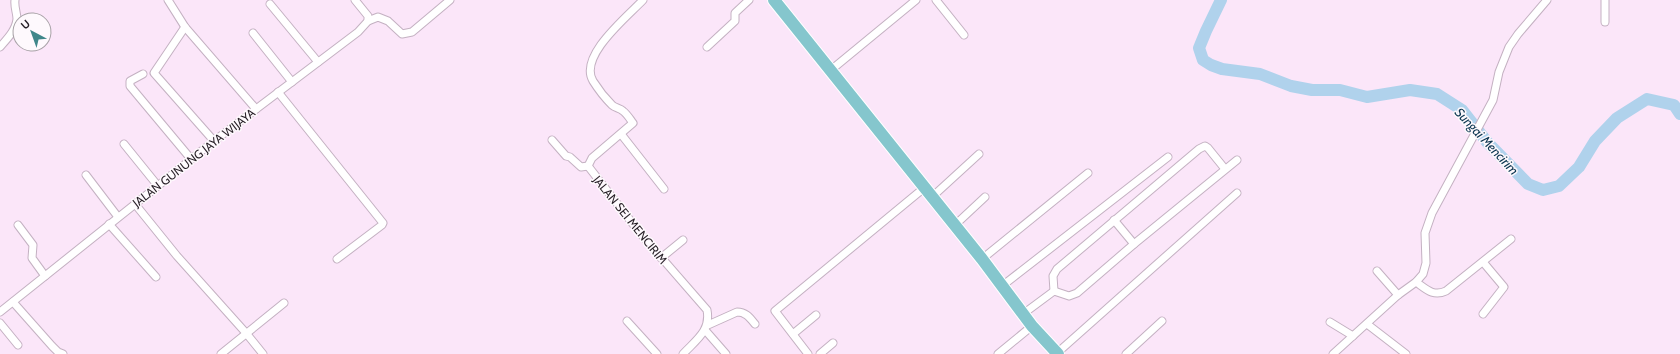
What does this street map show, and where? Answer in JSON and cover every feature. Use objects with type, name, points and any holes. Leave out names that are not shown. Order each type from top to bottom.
[{"type":"main road","points":[[774,0],[982,259],[1032,326],[1057,353]]},
{"type":"street","points":[[0,46],[15,27],[17,18],[14,6],[15,0]]},
{"type":"street","points":[[168,0],[185,27],[256,109]]},
{"type":"street","points":[[355,0],[368,16],[368,21],[378,16],[388,21],[402,34],[412,32],[450,0]]},
{"type":"street","name":"JALAN SEI MENCIRIM","points":[[643,0],[604,40],[596,50],[591,65],[594,82],[613,105],[623,111],[633,123],[592,158],[588,166],[661,258],[707,310],[709,321],[706,328],[726,354]]},
{"type":"street","points":[[707,47],[735,21],[735,13],[749,0]]},
{"type":"street","points":[[831,70],[916,0]]},
{"type":"street","points":[[936,0],[964,34]]},
{"type":"street","points":[[1333,354],[1398,295],[1416,282],[1423,274],[1426,267],[1425,233],[1428,222],[1466,148],[1493,100],[1499,72],[1509,47],[1522,29],[1547,0]]},
{"type":"street","points":[[1605,0],[1605,22]]},
{"type":"street","points":[[270,4],[318,62]]},
{"type":"street","name":"JALAN GUNUNG JAYA WIJAYA","points":[[0,312],[214,141],[358,32],[368,21]]},
{"type":"street","points":[[185,27],[154,73],[214,141]]},
{"type":"street","points":[[253,33],[292,82]]},
{"type":"street","points":[[143,74],[130,82],[130,86],[191,159]]},
{"type":"street","points":[[278,92],[384,222],[337,259]]},
{"type":"street","points":[[620,134],[664,189]]},
{"type":"street","points":[[552,140],[566,156],[570,157],[580,167],[588,166]]},
{"type":"street","points":[[124,144],[158,186]]},
{"type":"street","points":[[1054,291],[1053,276],[1057,269],[1202,147],[1208,148],[1225,169]]},
{"type":"street","points":[[808,354],[775,312],[979,154]]},
{"type":"street","points":[[1002,286],[1168,157]]},
{"type":"street","points":[[1054,291],[1069,296],[1077,293],[1134,244],[1237,160]]},
{"type":"street","points":[[982,259],[1088,172]]},
{"type":"street","points":[[86,175],[118,217]]},
{"type":"street","points":[[1057,353],[1238,193]]},
{"type":"street","points":[[955,225],[986,197]]},
{"type":"street","points":[[134,204],[177,256],[263,354]]},
{"type":"street","points":[[1114,220],[1134,244]]},
{"type":"street","points":[[109,224],[156,277]]},
{"type":"street","points":[[18,225],[33,245],[32,258],[45,276]]},
{"type":"street","points":[[1416,282],[1430,292],[1439,294],[1446,291],[1511,239]]},
{"type":"street","points":[[661,258],[683,240]]},
{"type":"street","points":[[1483,262],[1504,287],[1483,314]]},
{"type":"street","points":[[1377,271],[1398,295]]},
{"type":"street","points":[[1023,314],[1054,291]]},
{"type":"street","points":[[13,302],[52,346],[58,352],[63,354]]},
{"type":"street","points":[[220,354],[284,303]]},
{"type":"street","points":[[683,354],[706,328],[738,312],[747,314],[755,324]]},
{"type":"street","points":[[793,334],[816,316]]},
{"type":"street","points":[[627,321],[657,354]]},
{"type":"street","points":[[1126,354],[1162,321]]},
{"type":"street","points":[[1330,322],[1353,336]]},
{"type":"street","points":[[0,323],[18,345]]},
{"type":"street","points":[[1367,324],[1406,354]]},
{"type":"street","points":[[998,354],[1032,326]]},
{"type":"street","points":[[820,354],[833,343]]},
{"type":"waterway","name":"Sungai Mencirim","points":[[1221,0],[1199,48],[1203,60],[1211,65],[1222,69],[1260,74],[1291,86],[1312,90],[1340,90],[1367,97],[1410,90],[1437,94],[1462,110],[1487,142],[1528,184],[1543,190],[1559,186],[1579,167],[1595,141],[1617,118],[1647,99],[1674,105],[1680,114]]}]
